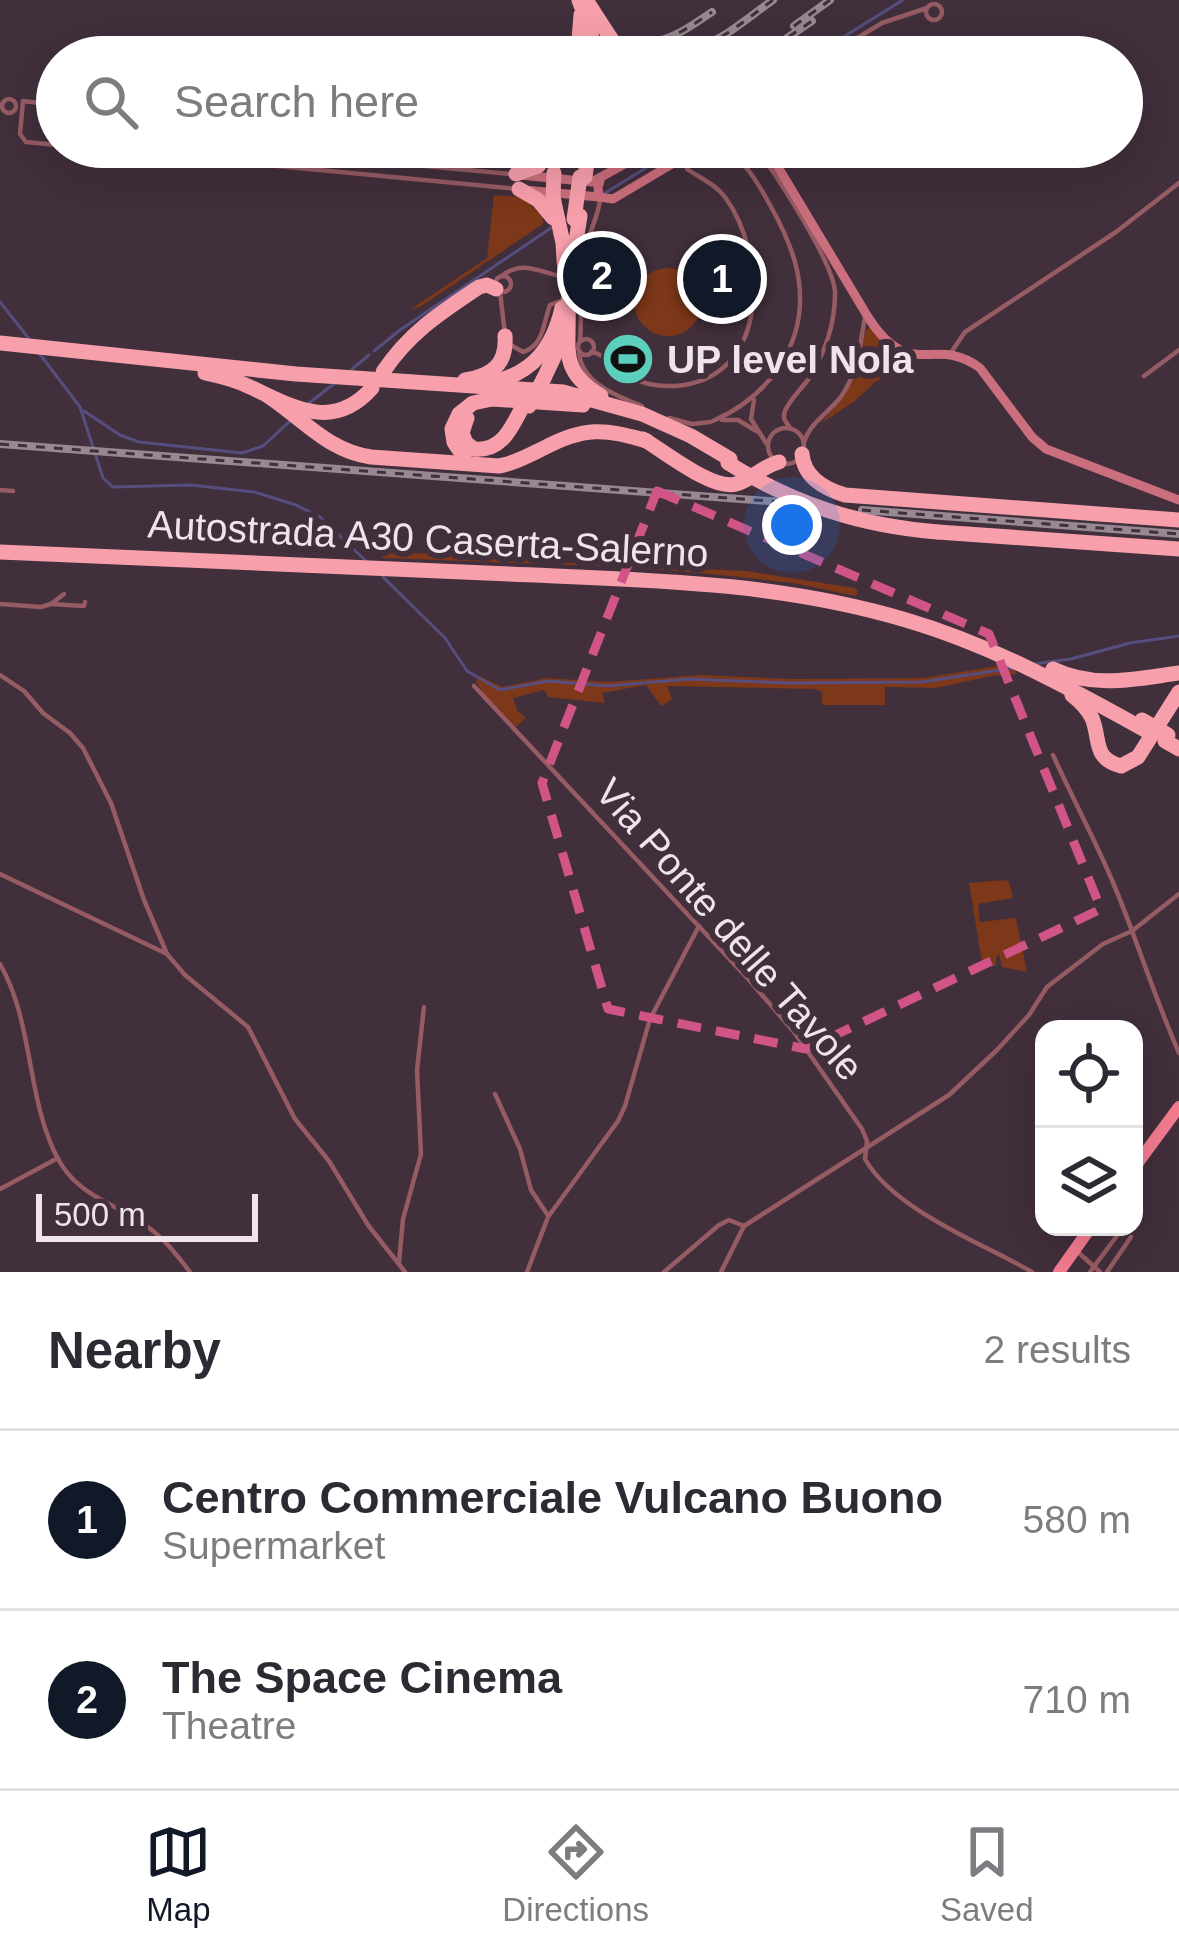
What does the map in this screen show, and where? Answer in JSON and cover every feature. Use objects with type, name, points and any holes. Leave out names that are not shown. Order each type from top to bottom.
[{"type":"highway","points":[[582,0],[598,36]]},
{"type":"highway","points":[[582,0],[598,36]]},
{"type":"highway","points":[[532,176],[539,168]]},
{"type":"highway","points":[[574,277],[563,243],[565,220],[585,168]]},
{"type":"highway","points":[[532,176],[565,220],[574,277],[567,358],[577,377],[599,395],[692,436],[729,461]]},
{"type":"highway","points":[[532,176],[538,200],[565,220]]},
{"type":"highway","points":[[382,372],[424,325],[479,287],[499,285]]},
{"type":"highway","points":[[462,460],[485,458],[511,440],[520,403],[562,342],[570,307]]},
{"type":"highway","points":[[360,381],[492,382],[521,372],[540,358],[570,307]]},
{"type":"highway","points":[[463,383],[498,366],[506,336]]},
{"type":"highway","points":[[8,346],[327,376]]},
{"type":"highway","points":[[58,351],[238,382],[298,412],[329,443],[352,454],[507,465],[587,431],[611,431],[647,441]]},
{"type":"highway","points":[[107,358],[545,394],[612,410],[686,440],[783,489],[835,510],[884,522],[1179,547]]},
{"type":"highway","points":[[298,412],[345,408],[363,398],[360,381]]},
{"type":"highway","points":[[463,383],[563,392],[643,414]]},
{"type":"highway","points":[[462,460],[452,434],[459,414],[478,401],[492,398],[612,410]]},
{"type":"highway","points":[[500,460],[578,426],[615,427],[719,484],[737,484],[773,455]]},
{"type":"highway","points":[[803,448],[805,466],[815,480],[845,495],[1179,520]]},
{"type":"highway","name":"Autostrada A30 Caserta-Salerno","points":[[0,548],[394,564],[754,587],[908,620],[1049,672]]},
{"type":"highway","points":[[1049,672],[1093,682],[1179,673]]},
{"type":"highway","points":[[1049,672],[1173,741]]},
{"type":"highway","points":[[1049,672],[1087,709],[1104,758],[1117,765],[1134,761],[1179,692]]},
{"type":"highway","points":[[1100,749],[1106,733],[1115,727],[1143,725]]},
{"type":"main road","points":[[1143,1155],[1177,1105]]},
{"type":"main road","points":[[1059,1272],[1084,1236]]},
{"type":"street","points":[[860,36],[882,22],[931,6]]},
{"type":"street","points":[[6,100],[36,103]]},
{"type":"street","points":[[4,111],[15,108],[6,100]]},
{"type":"street","points":[[22,101],[20,134],[24,141],[36,142]]},
{"type":"street","points":[[22,110],[33,103]]},
{"type":"street","points":[[4,111],[17,114],[21,122]]},
{"type":"street","points":[[408,168],[532,176],[547,194],[613,199]]},
{"type":"street","points":[[446,168],[590,182],[620,168]]},
{"type":"street","points":[[598,211],[664,168]]},
{"type":"street","points":[[579,351],[602,355],[620,372],[645,383],[677,386],[717,370],[743,340],[754,299],[745,237],[726,199],[686,168]]},
{"type":"street","points":[[747,168],[773,211],[800,286],[791,342],[750,416],[773,455],[794,462],[807,432],[842,396],[852,379],[868,321]]},
{"type":"street","points":[[768,168],[834,281],[829,335],[812,373],[785,411],[784,420],[803,448]]},
{"type":"street","points":[[778,168],[868,321],[887,343],[899,351],[953,356],[980,368],[1046,448],[1179,500]]},
{"type":"street","points":[[584,371],[593,344],[570,307],[577,304],[553,302],[536,345],[527,352],[513,349],[506,336],[499,285],[519,266],[574,277],[598,211],[598,184],[604,177]]},
{"type":"street","points":[[953,356],[968,330],[1103,241],[1179,183]]},
{"type":"street","points":[[581,320],[580,363],[615,395],[677,421],[738,420],[758,432]]},
{"type":"street","points":[[580,341],[590,340]]},
{"type":"street","points":[[1144,376],[1179,350]]},
{"type":"street","points":[[712,421],[758,396]]},
{"type":"street","points":[[773,455],[774,432],[822,417]]},
{"type":"street","points":[[0,490],[13,491]]},
{"type":"street","points":[[51,604],[64,594]]},
{"type":"street","points":[[0,604],[77,607],[85,602]]},
{"type":"street","points":[[0,675],[19,686],[70,733],[89,758],[117,818],[143,900],[167,954],[248,1028],[295,1119],[340,1175],[368,1225],[405,1272]]},
{"type":"street","name":"Via Ponte delle Tavole","points":[[474,686],[794,1032],[862,1129],[868,1166],[905,1199],[1032,1272]]},
{"type":"street","points":[[1053,755],[1109,873],[1179,1053]]},
{"type":"street","points":[[0,874],[167,954]]},
{"type":"street","points":[[721,1272],[744,1226],[913,1121],[962,1085],[1029,1015],[1047,987],[1179,894]]},
{"type":"street","points":[[526,1272],[549,1216],[625,1106],[650,1019],[699,926]]},
{"type":"street","points":[[0,964],[14,995],[42,1116],[58,1158],[80,1187],[141,1222],[164,1240],[190,1272]]},
{"type":"street","points":[[399,1262],[404,1219],[421,1154],[417,1070],[424,1007]]},
{"type":"street","points":[[495,1094],[520,1149],[531,1190],[549,1216]]},
{"type":"street","points":[[0,1190],[58,1158]]},
{"type":"street","points":[[664,1272],[719,1225],[729,1220],[744,1226]]},
{"type":"street","points":[[1101,1270],[1118,1236]]},
{"type":"street","points":[[1090,1272],[1101,1270],[1131,1237]]},
{"type":"street","points":[[1075,1249],[1101,1270]]},
{"type":"highlighted area","points":[[657,491],[989,634],[1101,909],[806,1049],[608,1009],[542,783]]},
{"type":"shaded area","points":[[494,195],[521,197],[542,215],[543,224],[411,309],[487,258]]},
{"type":"shaded area","points":[[668,268],[692,278],[702,302],[692,326],[668,336],[644,326],[634,302],[644,278]]},
{"type":"shaded area","points":[[870,327],[909,356],[910,364],[875,382],[820,424],[853,380]]},
{"type":"shaded area","points":[[385,552],[746,571],[858,592],[856,596],[793,583],[625,567],[382,558]]},
{"type":"shaded area","points":[[1011,664],[1017,674],[936,688],[885,687],[885,705],[825,705],[822,692],[815,689],[667,686],[672,699],[661,706],[646,685],[602,693],[605,703],[548,697],[544,690],[513,698],[526,718],[516,727],[476,682],[480,676],[502,687],[547,678],[608,682],[699,675],[923,678]]},
{"type":"shaded area","points":[[1005,880],[1013,898],[978,904],[980,922],[1016,918],[1027,972],[1002,967],[999,954],[996,966],[982,963],[969,883]]},
{"type":"waterway","points":[[845,36],[903,0]]},
{"type":"waterway","points":[[605,193],[646,168]]},
{"type":"waterway","points":[[374,351],[551,228]]},
{"type":"waterway","points":[[0,302],[30,340]]},
{"type":"waterway","points":[[39,353],[80,407],[103,478],[113,487],[191,485],[254,492],[320,517],[367,562]]},
{"type":"waterway","points":[[352,369],[369,355]]},
{"type":"waterway","points":[[309,403],[335,383]]},
{"type":"waterway","points":[[84,411],[139,442],[242,453],[263,446],[289,422]]},
{"type":"waterway","points":[[383,577],[445,638],[467,671],[500,690],[548,681],[608,686],[688,679],[922,682],[1013,668]]},
{"type":"waterway","points":[[1034,664],[1179,636]]},
{"type":"railway","points":[[721,36],[773,0]]},
{"type":"railway","points":[[794,26],[830,0]]},
{"type":"railway","points":[[671,36],[712,12]]},
{"type":"railway","points":[[790,36],[812,21]]},
{"type":"railway","points":[[0,444],[782,502]]},
{"type":"railway","points":[[862,510],[1179,534]]},
{"type":"place","name":"The Space Cinema","points":[[602,276]]},
{"type":"place","name":"Centro Commerciale Vulcano Buono","points":[[722,279]]},
{"type":"place","name":"UP level Nola","points":[[628,359]]}]
